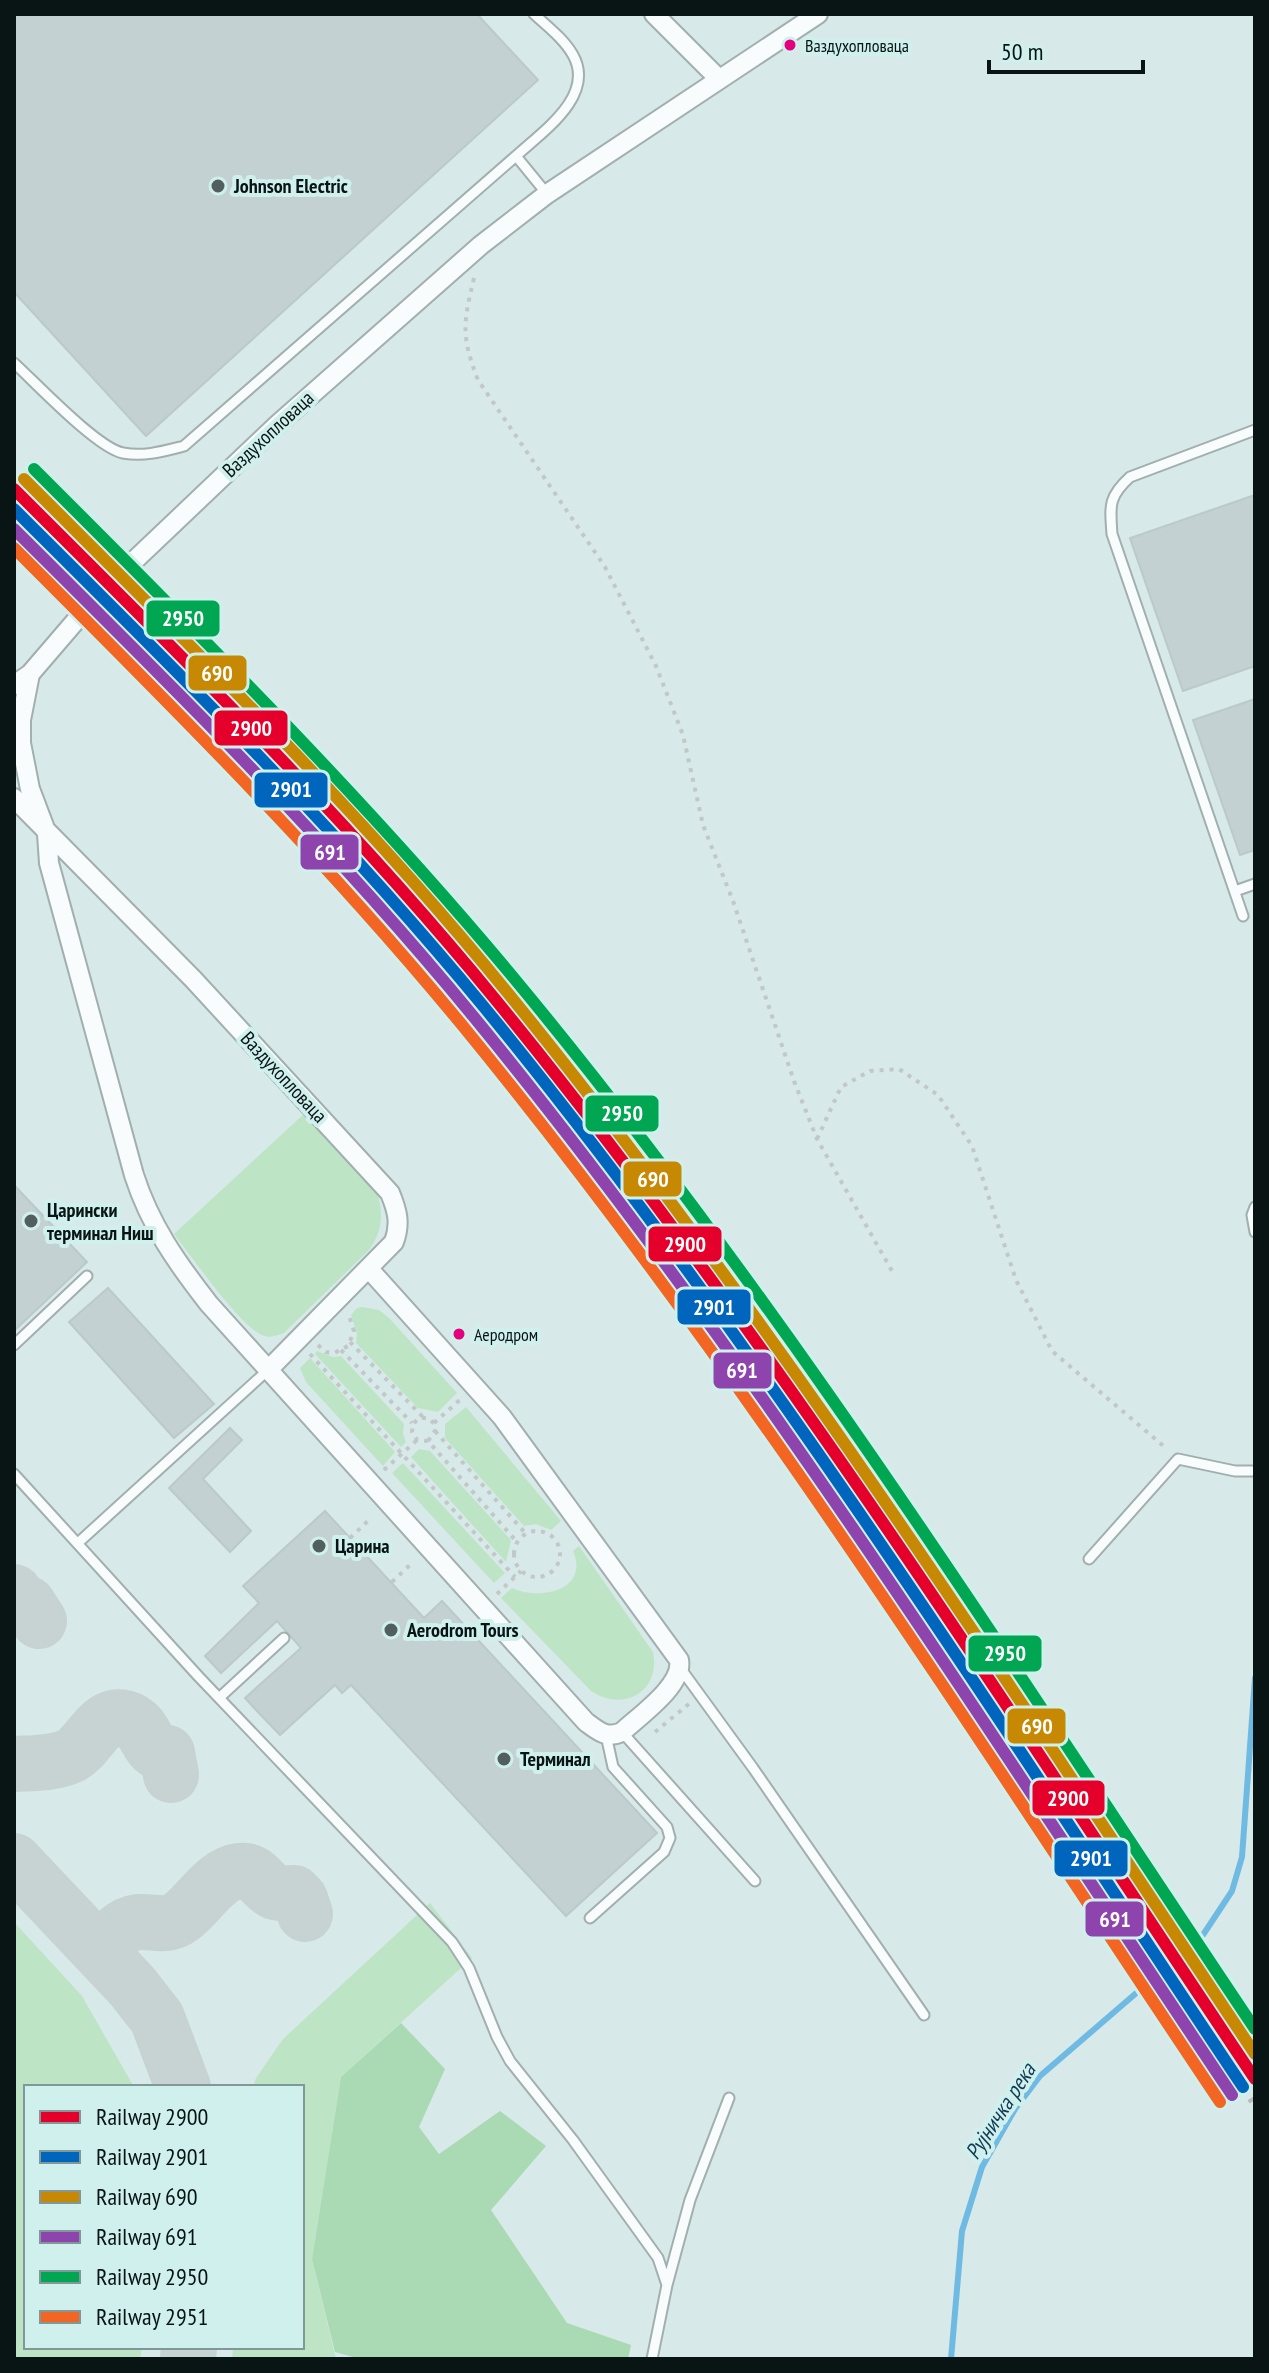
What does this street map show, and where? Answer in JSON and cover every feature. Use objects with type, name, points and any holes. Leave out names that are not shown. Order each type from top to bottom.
[{"type":"street","points":[[654,14],[719,79]]},
{"type":"street","name":"Ваздухопловаца","points":[[22,680],[97,596],[297,406],[481,245],[547,194],[818,14]]},
{"type":"street","points":[[22,680],[21,743],[30,789],[47,834],[49,863],[143,1201],[176,1262],[268,1370],[586,1722],[614,1734],[676,1681],[681,1669],[679,1660],[502,1417],[369,1269]]},
{"type":"street","name":"Ваздухопловаца","points":[[14,798],[193,979],[390,1193],[397,1211],[394,1242],[268,1370]]},
{"type":"lane","points":[[14,363],[90,433],[120,453],[152,455],[184,446],[553,121],[577,91],[578,70],[567,46],[534,14]]},
{"type":"lane","points":[[516,156],[547,194]]},
{"type":"lane","points":[[1243,916],[1112,534],[1110,507],[1115,491],[1130,477],[1255,430]]},
{"type":"lane","points":[[1235,891],[1255,884]]},
{"type":"lane","points":[[1255,1207],[1252,1215],[1255,1232]]},
{"type":"lane","points":[[14,1345],[87,1276]]},
{"type":"lane","points":[[79,1542],[268,1370]]},
{"type":"lane","points":[[1089,1559],[1178,1459],[1235,1471],[1255,1471]]},
{"type":"lane","points":[[14,1474],[219,1698],[452,1942],[469,1968],[510,2061],[573,2140],[658,2258],[667,2285]]},
{"type":"lane","points":[[219,1698],[284,1638]]},
{"type":"lane","points":[[681,1669],[924,2015]]},
{"type":"lane","points":[[614,1734],[755,1881]]},
{"type":"lane","points":[[590,1918],[664,1852],[670,1838],[667,1827],[613,1767],[614,1734]]},
{"type":"lane","points":[[652,2359],[667,2285],[690,2200],[729,2098]]},
{"type":"path","points":[[481,245],[465,317],[465,348],[478,380],[605,567],[656,666],[683,735],[703,825],[817,1139],[892,1271]]},
{"type":"path","points":[[817,1139],[841,1087],[870,1071],[899,1069],[938,1095],[972,1146],[1016,1280],[1052,1351],[1178,1459]]},
{"type":"path","points":[[317,1343],[326,1352],[341,1350],[350,1342],[354,1331],[347,1314]]},
{"type":"path","points":[[350,1342],[423,1417],[434,1423]]},
{"type":"path","points":[[341,1350],[413,1424]]},
{"type":"path","points":[[308,1352],[515,1577]]},
{"type":"path","points":[[434,1423],[465,1395]]},
{"type":"path","points":[[417,1440],[412,1432],[413,1424],[423,1417]]},
{"type":"path","points":[[434,1423],[435,1431],[526,1534]]},
{"type":"path","points":[[428,1441],[435,1431]]},
{"type":"path","points":[[383,1472],[417,1440],[428,1441],[517,1542]]},
{"type":"path","points":[[350,1538],[371,1518]]},
{"type":"path","points":[[541,1532],[554,1539],[560,1553],[559,1561],[543,1576],[527,1575],[521,1571],[514,1557],[517,1542],[526,1534],[541,1532]]},
{"type":"path","points":[[392,1582],[412,1563]]},
{"type":"path","points":[[495,1595],[521,1571]]},
{"type":"path","points":[[655,1732],[691,1702],[682,1692]]},
{"type":"green space","points":[[306,1112],[376,1190],[381,1214],[379,1228],[369,1250],[284,1333],[266,1336],[239,1316],[174,1234]]},
{"type":"green space","points":[[362,1307],[379,1310],[389,1318],[457,1393],[438,1412],[418,1408],[356,1343],[357,1333],[351,1315]]},
{"type":"green space","points":[[317,1351],[333,1357],[341,1356],[404,1424],[406,1442],[401,1447],[315,1354]]},
{"type":"green space","points":[[310,1358],[395,1452],[383,1466],[306,1382],[300,1368]]},
{"type":"green space","points":[[466,1407],[561,1521],[551,1530],[536,1524],[524,1526],[445,1438],[445,1424]]},
{"type":"green space","points":[[419,1449],[430,1451],[511,1540],[506,1562],[411,1457]]},
{"type":"green space","points":[[403,1463],[505,1573],[494,1583],[392,1473]]},
{"type":"green space","points":[[579,1546],[653,1652],[651,1678],[646,1687],[627,1699],[616,1700],[591,1691],[501,1598],[512,1588],[523,1592],[548,1593],[568,1584],[576,1565],[573,1551]]},
{"type":"green space","points":[[430,1903],[472,1958],[341,2077],[312,2259],[336,2359],[232,2359],[233,2349],[304,2349],[304,2085],[254,2085],[283,2039]]},
{"type":"green space","points":[[14,1922],[82,1996],[133,2085],[24,2085],[24,2349],[142,2349],[140,2359],[14,2359]]},
{"type":"green space","points":[[401,2023],[445,2069],[419,2127],[439,2154],[500,2111],[546,2146],[491,2210],[567,2323],[631,2345],[628,2359],[360,2359],[335,2352],[312,2259],[341,2077]]},
{"type":"building","name":"Johnson Electric","points":[[14,14],[477,14],[538,80],[146,436],[14,292]]},
{"type":"building","points":[[1255,495],[1255,666],[1183,691],[1130,538]]},
{"type":"building","points":[[1255,699],[1255,850],[1240,855],[1193,720]]},
{"type":"building","name":"Царински терминал Ниш","points":[[14,1185],[87,1262],[14,1331]]},
{"type":"building","points":[[108,1288],[214,1404],[174,1438],[69,1322]]},
{"type":"building","points":[[230,1428],[242,1440],[203,1479],[251,1531],[230,1552],[169,1488]]},
{"type":"building","name":"Терминал","points":[[325,1511],[424,1618],[442,1601],[657,1833],[566,1916],[351,1685],[342,1693],[335,1685],[280,1735],[245,1698],[301,1648],[277,1621],[221,1673],[205,1656],[259,1603],[243,1586]]},
{"type":"waterway","name":"Рујничка река","points":[[1197,1944],[1232,1891],[1242,1857],[1255,1678]]},
{"type":"waterway","name":"Рујничка река","points":[[951,2359],[962,2231],[982,2167],[1015,2109],[1040,2076],[1156,1976]]},
{"type":"taxiway","points":[[14,1592],[21,1603],[28,1604],[39,1621]]},
{"type":"taxiway","points":[[14,1764],[63,1759],[77,1752],[108,1720],[125,1718],[136,1724],[155,1750],[167,1753],[171,1775]]},
{"type":"taxiway","points":[[14,1861],[132,1986],[157,2018],[182,2085]]},
{"type":"taxiway","points":[[100,1952],[116,1933],[132,1923],[176,1920],[215,1883],[239,1871],[255,1875],[270,1890],[294,1893],[300,1899],[305,1914]]},
{"type":"taxiway","points":[[188,2359],[189,2349]]},
{"type":"railway","points":[[14,513],[191,693],[363,876],[529,1065],[608,1163],[716,1305],[776,1391],[1255,2106]]},
{"type":"rail line","name":"2950","points":[[34,469],[219,655],[398,845],[513,977],[614,1102],[711,1231],[897,1493],[1255,2029]]},
{"type":"rail line","name":"690","points":[[24,479],[333,793],[451,925],[608,1119],[801,1381],[985,1648],[1255,2054]]},
{"type":"rail line","name":"2900","points":[[14,489],[261,738],[381,866],[495,999],[598,1128],[697,1260],[888,1530],[1255,2079]]},
{"type":"rail line","name":"2901","points":[[14,509],[196,691],[372,878],[484,1007],[587,1136],[686,1268],[877,1538],[1243,2087]]},
{"type":"rail line","name":"691","points":[[14,529],[191,706],[364,889],[473,1016],[576,1145],[675,1277],[865,1546],[1232,2095]]},
{"type":"rail line","name":"2951","points":[[14,548],[300,840],[409,962],[565,1154],[664,1286],[854,1554],[1220,2102]]},
{"type":"place","name":"Ваздухопловаца","points":[[790,45]]},
{"type":"place","name":"Johnson Electric","points":[[218,186]]},
{"type":"place","name":"Царински терминал Ниш","points":[[31,1221]]},
{"type":"place","name":"Аеродром","points":[[459,1334]]},
{"type":"place","name":"Царина","points":[[319,1546]]},
{"type":"place","name":"Aerodrom Tours","points":[[391,1630]]},
{"type":"place","name":"Терминал","points":[[504,1759]]}]
